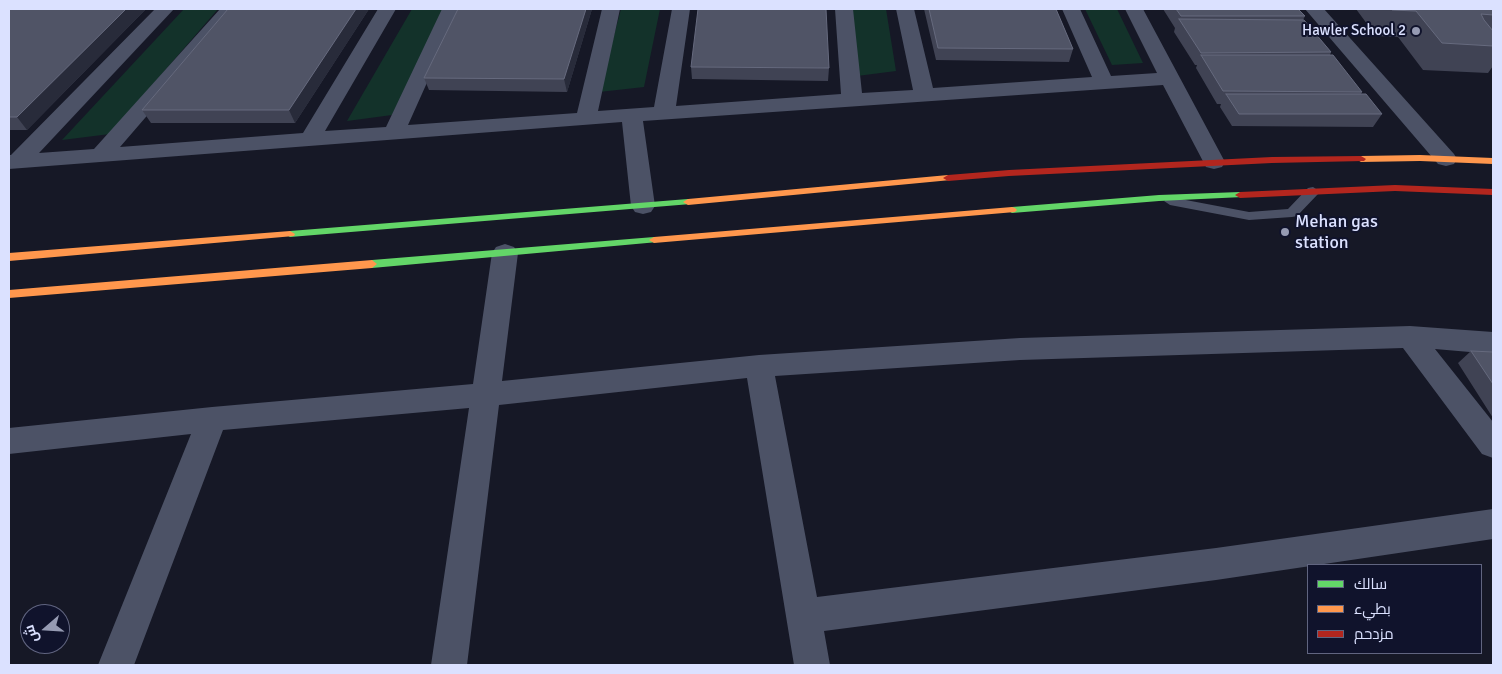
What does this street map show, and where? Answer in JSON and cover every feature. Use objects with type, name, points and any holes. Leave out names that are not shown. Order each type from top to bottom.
[{"type":"main road","points":[[9,257],[643,206],[1009,173],[1214,162],[1370,158],[1493,162]]},
{"type":"main road","points":[[9,294],[1159,198],[1394,188],[1493,192]]},
{"type":"street","points":[[13,161],[165,9]]},
{"type":"street","points":[[101,155],[230,9]]},
{"type":"street","points":[[310,139],[387,9]]},
{"type":"street","points":[[394,133],[451,9]]},
{"type":"street","points":[[586,119],[611,9]]},
{"type":"street","points":[[664,113],[681,9]]},
{"type":"street","points":[[844,9],[852,100]]},
{"type":"street","points":[[904,9],[924,95]]},
{"type":"street","points":[[1071,9],[1104,82]]},
{"type":"street","points":[[1134,9],[1214,162]]},
{"type":"street","points":[[1314,9],[1446,159]]},
{"type":"street","points":[[13,161],[632,115],[1170,78]]},
{"type":"street","points":[[632,115],[643,206]]},
{"type":"street","points":[[449,665],[505,253]]},
{"type":"street","points":[[9,442],[212,419],[485,395],[759,366],[1020,349],[1410,337],[1493,343]]},
{"type":"street","points":[[1410,337],[1493,445]]},
{"type":"street","points":[[759,366],[812,665]]},
{"type":"street","points":[[116,665],[212,419]]},
{"type":"street","points":[[804,616],[1216,564],[1493,524]]},
{"type":"lane","points":[[1159,198],[1249,216],[1292,213],[1313,192]]},
{"type":"green space","points":[[184,9],[218,9],[110,134],[62,140]]},
{"type":"green space","points":[[412,9],[447,9],[392,115],[347,121]]},
{"type":"green space","points":[[621,9],[660,9],[644,87],[599,92]]},
{"type":"green space","points":[[850,9],[886,9],[896,71],[857,76]]},
{"type":"green space","points":[[1085,9],[1117,9],[1143,63],[1112,65]]},
{"type":"building","points":[[9,9],[126,9],[17,117],[9,117]]},
{"type":"building","points":[[228,9],[356,9],[289,110],[142,110]]},
{"type":"building","points":[[458,9],[586,9],[564,79],[424,78]]},
{"type":"building","points":[[698,9],[826,9],[829,68],[691,67]]},
{"type":"building","points":[[929,9],[1056,9],[1073,49],[938,48]]},
{"type":"building","points":[[1176,9],[1298,9],[1305,16],[1181,16]]},
{"type":"building","points":[[1391,9],[1493,9],[1493,15],[1481,14],[1493,31],[1493,46],[1442,43],[1416,11]]},
{"type":"building","points":[[1179,19],[1304,20],[1331,52],[1201,53]]},
{"type":"building","points":[[1201,55],[1333,55],[1362,92],[1223,91]]},
{"type":"building","points":[[1226,94],[1366,94],[1382,114],[1239,114]]},
{"type":"building","points":[[1471,351],[1493,352],[1493,384]]},
{"type":"traffic: fast","points":[[1012,210],[1159,198],[1240,195]]},
{"type":"traffic: fast","points":[[290,234],[688,202]]},
{"type":"traffic: fast","points":[[372,264],[654,240]]},
{"type":"traffic: slow","points":[[1361,159],[1420,158],[1493,161]]},
{"type":"traffic: slow","points":[[688,202],[948,178]]},
{"type":"traffic: slow","points":[[654,240],[1012,210]]},
{"type":"traffic: slow","points":[[9,257],[290,234]]},
{"type":"traffic: slow","points":[[9,294],[372,264]]},
{"type":"traffic: jam","points":[[948,178],[1009,173],[1272,160],[1361,159]]},
{"type":"traffic: jam","points":[[1240,195],[1395,188],[1493,192]]},
{"type":"place","name":"Hawler School 2","points":[[1416,31]]},
{"type":"place","name":"Mehan gas station","points":[[1285,232]]}]
